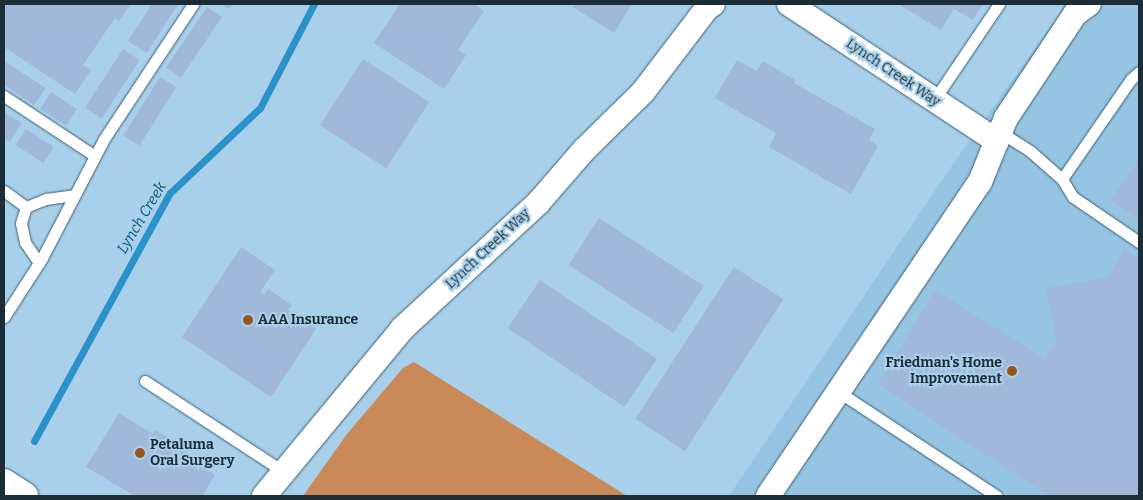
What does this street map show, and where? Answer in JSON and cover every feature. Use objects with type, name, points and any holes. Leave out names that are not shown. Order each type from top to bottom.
[{"type":"main road","points":[[4,483],[24,496]]},
{"type":"street","name":"Lynch Creek Way","points":[[264,496],[402,329],[538,203],[585,149],[643,92],[707,8],[713,4]]},
{"type":"street","name":"Lynch Creek Way","points":[[790,4],[934,100],[998,136]]},
{"type":"street","points":[[768,496],[980,182],[1006,118],[1076,14],[1089,4]]},
{"type":"lane","points":[[4,317],[38,263],[95,156],[193,4]]},
{"type":"lane","points":[[934,100],[999,4]]},
{"type":"lane","points":[[1062,178],[1131,80],[1139,72]]},
{"type":"lane","points":[[4,96],[95,156]]},
{"type":"lane","points":[[998,136],[1030,151],[1062,178],[1073,198],[1139,242]]},
{"type":"lane","points":[[4,191],[26,207]]},
{"type":"lane","points":[[26,207],[46,199],[74,195]]},
{"type":"lane","points":[[26,207],[21,223],[25,242],[38,263]]},
{"type":"lane","points":[[145,381],[284,472]]},
{"type":"lane","points":[[838,392],[997,496]]},
{"type":"shaded area","points":[[1066,4],[1139,4],[1139,496],[729,496],[944,177]]},
{"type":"shaded area","points":[[414,362],[627,496],[303,496],[347,434],[403,368]]},
{"type":"building","points":[[4,4],[130,5],[119,21],[115,18],[83,65],[91,70],[75,94],[4,47]]},
{"type":"building","points":[[152,4],[178,4],[147,53],[128,41]]},
{"type":"building","points":[[221,4],[233,4],[229,9]]},
{"type":"building","points":[[400,4],[474,4],[484,11],[458,50],[466,55],[444,89],[374,43]]},
{"type":"building","points":[[575,4],[632,4],[614,33],[573,7]]},
{"type":"building","points":[[898,4],[983,4],[973,20],[954,9],[941,30]]},
{"type":"building","points":[[207,7],[222,17],[181,78],[166,68]]},
{"type":"building","points":[[123,49],[140,60],[102,119],[85,108]]},
{"type":"building","points":[[363,59],[429,102],[386,168],[320,125]]},
{"type":"building","points":[[737,60],[757,71],[763,61],[795,80],[794,83],[875,129],[869,140],[878,146],[851,194],[769,147],[776,133],[715,98]]},
{"type":"building","points":[[4,61],[46,88],[34,105],[4,85]]},
{"type":"building","points":[[160,77],[176,87],[140,146],[123,136]]},
{"type":"building","points":[[51,92],[77,109],[66,126],[40,109]]},
{"type":"building","points":[[4,112],[22,123],[10,142],[4,138]]},
{"type":"building","points":[[26,129],[54,147],[43,163],[16,145]]},
{"type":"building","points":[[1139,160],[1139,220],[1111,200]]},
{"type":"building","points":[[599,218],[704,286],[673,333],[569,265]]},
{"type":"building","name":"AAA Insurance","points":[[241,247],[275,270],[260,292],[265,295],[268,289],[292,305],[288,310],[316,329],[271,397],[182,337]]},
{"type":"building","name":"Friedman's Home Improvement","points":[[1124,249],[1139,259],[1139,496],[1049,496],[878,384],[935,290],[1044,358],[1057,343],[1046,288],[1108,277]]},
{"type":"building","points":[[734,267],[783,299],[685,451],[635,419]]},
{"type":"building","points":[[540,280],[657,359],[624,407],[508,328]]},
{"type":"building","name":"Petaluma Oral Surgery","points":[[119,413],[153,434],[155,430],[188,450],[184,456],[215,475],[202,496],[135,496],[86,467]]},
{"type":"waterway","name":"Lynch Creek","points":[[34,441],[170,193],[260,108],[314,4]]},
{"type":"place","name":"AAA Insurance","points":[[248,320]]},
{"type":"place","name":"Friedman's Home Improvement","points":[[1012,371]]},
{"type":"place","name":"Petaluma Oral Surgery","points":[[140,453]]}]
